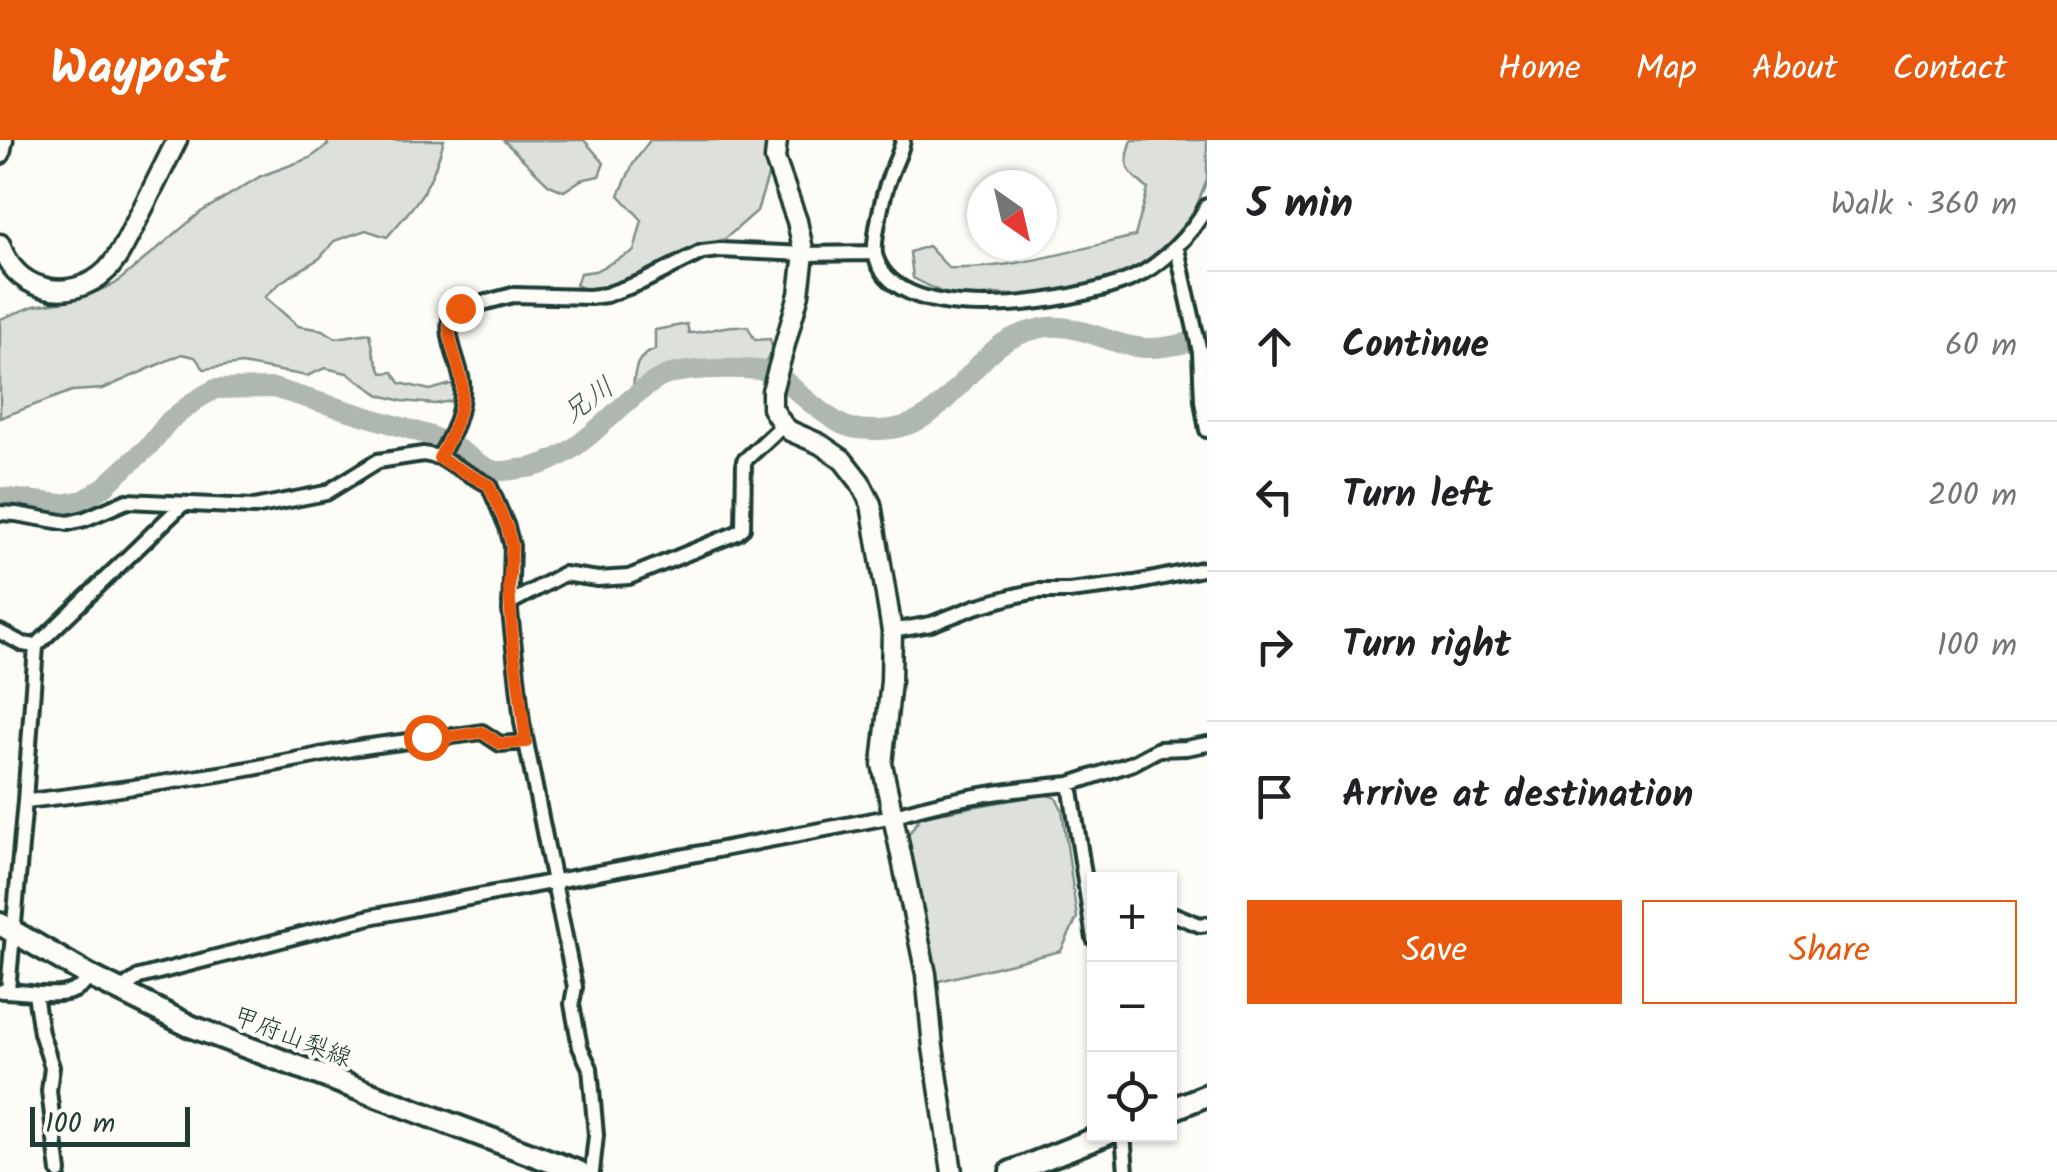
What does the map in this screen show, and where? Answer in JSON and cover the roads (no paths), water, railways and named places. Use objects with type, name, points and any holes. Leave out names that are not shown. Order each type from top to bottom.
[{"type":"main road","name":"甲府山梨線","points":[[7,928],[90,976],[190,1026],[579,1172]]},
{"type":"main road","points":[[1177,1107],[1207,1095]]},
{"type":"main road","points":[[1022,1170],[1088,1142]]},
{"type":"street","points":[[0,154],[3,140]]},
{"type":"street","points":[[0,244],[11,267],[39,286],[56,290],[92,281],[108,270],[124,245],[178,140]]},
{"type":"street","points":[[777,140],[775,158],[804,254],[799,294],[772,391],[772,408],[783,426],[842,458],[871,504],[892,631],[882,764],[926,974],[952,1172]]},
{"type":"street","points":[[903,140],[890,176],[874,253],[888,280],[916,297],[977,305],[1019,303],[1062,297],[1128,280],[1178,248],[1207,206]]},
{"type":"street","points":[[1178,248],[1200,352],[1207,430]]},
{"type":"street","points":[[441,454],[459,412],[462,385],[448,325],[452,313],[460,308],[513,295],[606,295],[702,252],[874,253]]},
{"type":"street","points":[[510,604],[564,574],[598,579],[629,577],[737,534],[743,528],[744,461],[783,426]]},
{"type":"street","points":[[0,513],[68,524],[127,501],[254,507],[326,494],[378,461],[424,454],[441,454],[489,485],[512,546],[510,604],[517,685],[575,988],[572,1004],[580,1047],[590,1068],[596,1135],[592,1172]]},
{"type":"street","points":[[90,976],[76,992],[34,994],[4,990],[7,928],[25,802],[36,646],[182,504]]},
{"type":"street","points":[[892,631],[931,624],[1014,596],[1134,584],[1207,568]]},
{"type":"street","points":[[0,632],[36,646]]},
{"type":"street","points":[[25,802],[233,772],[426,737],[482,732],[500,744],[526,742]]},
{"type":"street","points":[[119,991],[139,976],[338,925],[913,809],[1070,784],[1132,763],[1158,749],[1207,744]]},
{"type":"street","points":[[1070,784],[1088,872]]},
{"type":"street","points":[[1177,916],[1207,924]]},
{"type":"street","points":[[34,994],[52,1067],[48,1091],[59,1172]]},
{"type":"street","points":[[1124,1142],[1126,1172]]},
{"type":"waterway","name":"兄川","points":[[0,497],[61,504],[84,500],[149,446],[169,421],[215,389],[273,388],[428,435],[483,466],[502,471],[540,465],[559,457],[643,389],[660,378],[684,371],[775,372],[841,424],[879,430],[899,428],[930,413],[999,346],[1036,329],[1069,328],[1147,348],[1207,339]]}]
